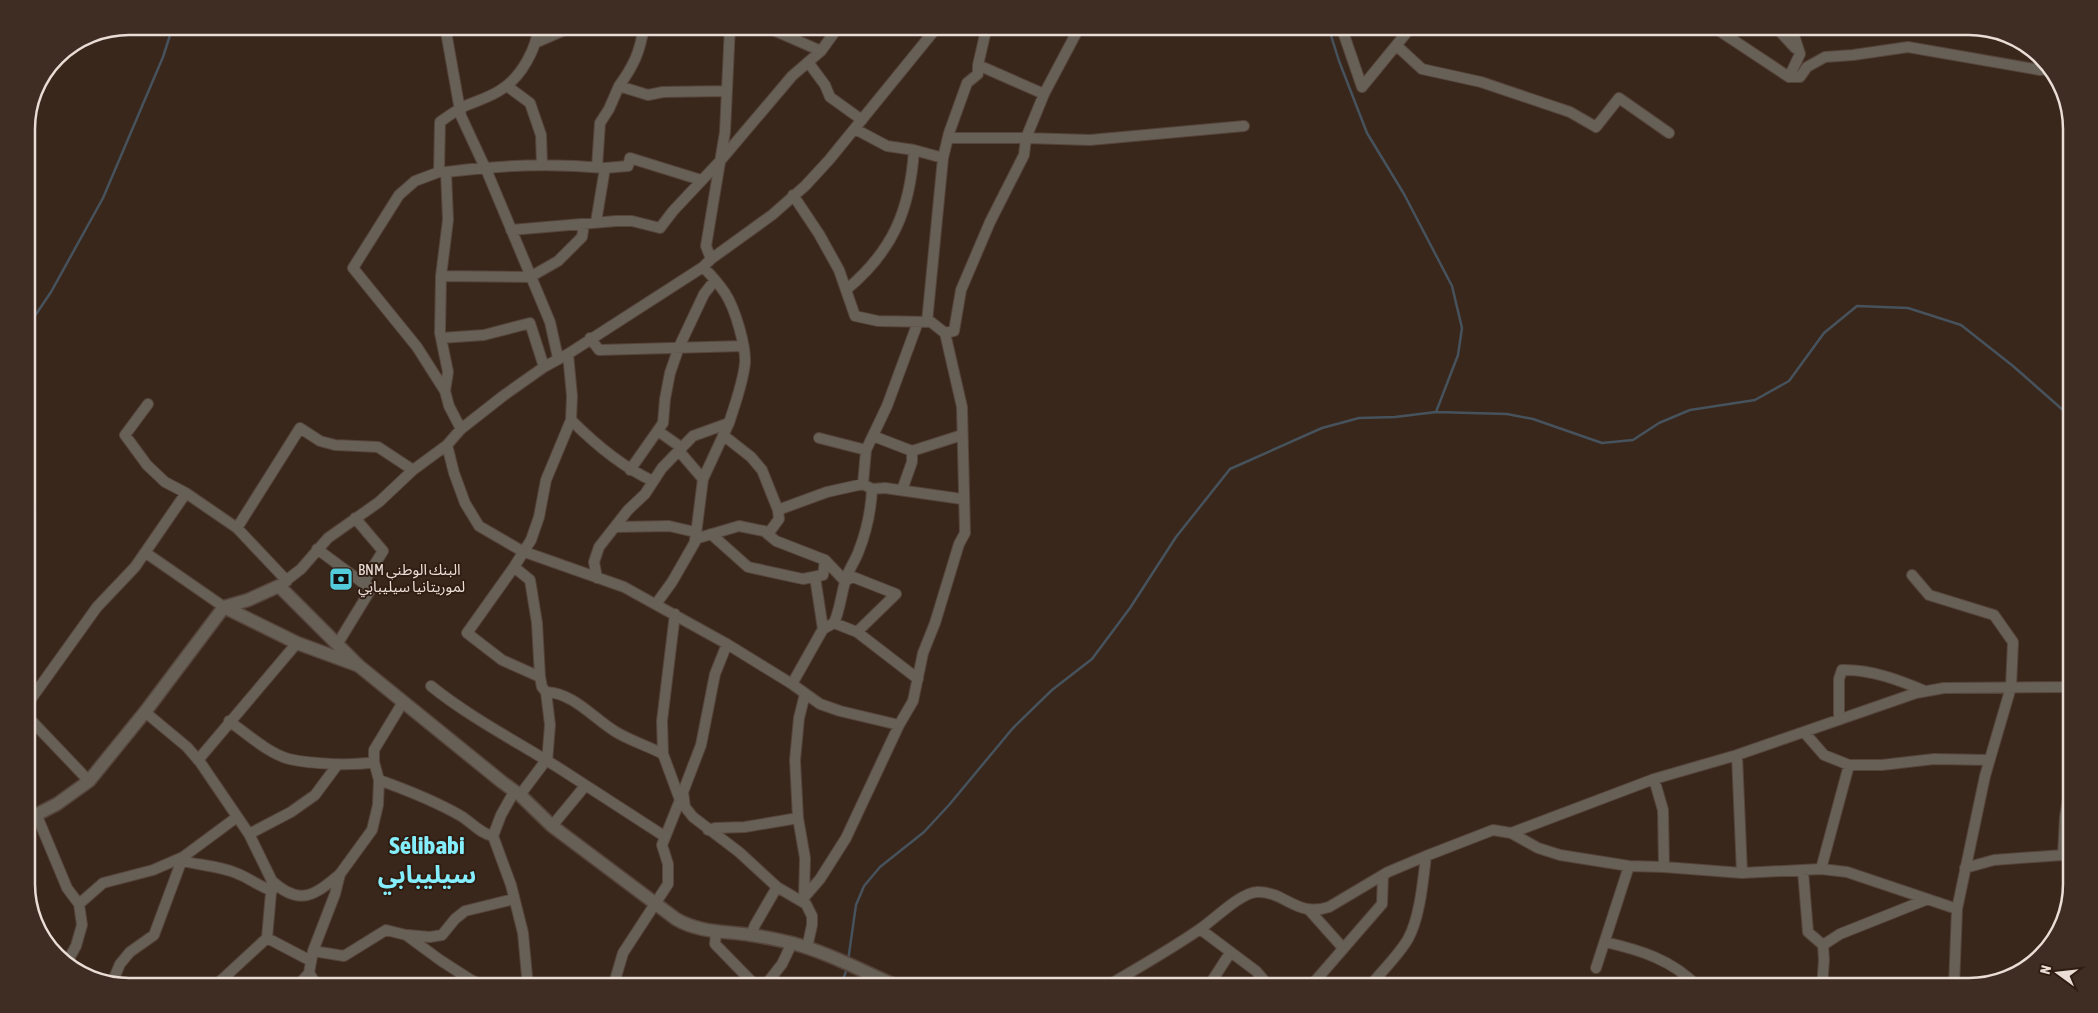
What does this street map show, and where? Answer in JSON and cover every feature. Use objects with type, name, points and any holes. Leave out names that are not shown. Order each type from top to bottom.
[{"type":"street","points":[[447,35],[461,116],[550,322],[558,358]]},
{"type":"street","points":[[445,391],[448,372],[441,338],[442,276],[448,220],[442,172],[440,122],[460,108],[507,86],[526,62],[537,35]]},
{"type":"street","points":[[535,43],[553,35]]},
{"type":"street","points":[[596,222],[601,168],[600,123],[609,109],[619,86],[634,64],[642,35]]},
{"type":"street","points":[[656,604],[672,582],[695,535],[703,479],[729,423],[745,362],[743,346],[734,314],[726,295],[715,280],[707,263],[706,246],[725,132],[730,35]]},
{"type":"street","points":[[785,35],[821,51]]},
{"type":"street","points":[[511,230],[596,222],[632,221],[660,228],[792,76],[821,51],[833,35]]},
{"type":"street","points":[[35,816],[58,804],[89,781],[145,712],[224,608],[248,600],[283,583],[301,569],[328,538],[379,502],[412,470],[447,445],[461,429],[544,367],[568,354],[707,263],[772,215],[823,167],[931,35]]},
{"type":"street","points":[[863,484],[866,450],[923,322],[943,158],[967,84],[978,74],[978,65],[985,35]]},
{"type":"street","points":[[945,333],[954,331],[961,290],[990,222],[1024,155],[1026,138],[1044,94],[1075,35]]},
{"type":"street","points":[[1344,35],[1362,87],[1405,35]]},
{"type":"street","points":[[1726,35],[1789,76],[1800,78],[1807,67],[1825,57],[1908,47],[2042,70]]},
{"type":"street","points":[[1784,35],[1800,54]]},
{"type":"street","points":[[1789,76],[1800,54],[1794,35]]},
{"type":"street","points":[[1397,46],[1422,69],[1481,82],[1570,112],[1596,127],[1619,98],[1669,133]]},
{"type":"street","points":[[808,62],[825,85],[830,97],[862,120]]},
{"type":"street","points":[[978,65],[1044,94]]},
{"type":"street","points":[[507,86],[530,103],[541,136],[542,165]]},
{"type":"street","points":[[619,86],[648,95],[663,92],[727,91]]},
{"type":"street","points":[[948,138],[1090,140],[1244,126]]},
{"type":"street","points":[[855,129],[887,146],[914,150],[943,158]]},
{"type":"street","points":[[846,290],[859,280],[882,253],[901,221],[912,174],[914,150]]},
{"type":"street","points":[[461,429],[445,391],[417,347],[353,268],[399,195],[415,181],[442,172],[484,167],[542,165],[601,168],[628,166],[630,158],[701,180]]},
{"type":"street","points":[[793,195],[819,234],[839,270],[855,316],[878,321],[931,322],[945,333],[962,407],[962,499],[965,533],[923,653],[913,701],[899,725],[846,838],[820,879],[802,899]]},
{"type":"street","points":[[442,276],[530,276],[558,260],[576,243],[582,237],[584,224]]},
{"type":"street","points":[[630,470],[663,423],[670,373],[679,347],[704,294],[715,280]]},
{"type":"street","points":[[441,338],[484,334],[530,323],[544,367]]},
{"type":"street","points":[[590,338],[599,350],[743,346]]},
{"type":"street","points":[[540,677],[502,660],[467,633],[531,540],[539,517],[546,480],[570,420],[572,396],[568,354]]},
{"type":"street","points":[[148,404],[126,435],[148,465],[165,482],[186,493],[237,528],[283,583],[359,666],[517,793],[552,826],[689,927],[716,932],[752,935],[792,943],[878,978]]},
{"type":"street","points":[[570,420],[630,470],[653,481]]},
{"type":"street","points":[[597,578],[594,562],[599,547],[628,510],[645,494],[662,468],[693,436],[729,423]]},
{"type":"street","points":[[237,528],[300,428],[320,441],[335,445],[378,448],[412,470]]},
{"type":"street","points":[[658,431],[681,449],[703,479]]},
{"type":"street","points":[[724,435],[751,457],[762,470],[778,510],[779,519],[768,534]]},
{"type":"street","points":[[873,436],[912,451],[962,435]]},
{"type":"street","points":[[819,438],[866,450]]},
{"type":"street","points":[[447,445],[454,473],[465,503],[480,526],[522,551],[624,588],[656,604],[792,684],[820,704],[840,711],[899,725]]},
{"type":"street","points":[[902,490],[912,462],[912,451]]},
{"type":"street","points":[[778,510],[827,492],[863,484],[872,489],[885,488],[962,499]]},
{"type":"street","points":[[792,684],[823,630],[834,622],[840,609],[845,581],[858,554],[866,528],[872,489]]},
{"type":"street","points":[[35,693],[97,607],[146,553],[186,493]]},
{"type":"street","points":[[355,518],[383,551],[363,582]]},
{"type":"street","points":[[616,527],[669,526],[695,535],[711,534],[739,526],[764,531],[776,541],[825,560],[845,581]]},
{"type":"street","points":[[711,534],[748,567],[803,579],[822,575],[825,560]]},
{"type":"street","points":[[317,549],[371,589],[338,644]]},
{"type":"street","points":[[146,553],[224,608],[298,643],[359,666]]},
{"type":"street","points":[[514,567],[530,580],[537,624],[540,677],[542,687],[546,692],[550,725],[548,762]]},
{"type":"street","points":[[1912,575],[1929,595],[1994,615],[2014,642],[2011,687],[1989,760],[1957,909],[1954,978]]},
{"type":"street","points":[[815,576],[823,630]]},
{"type":"street","points":[[845,581],[853,576],[896,594],[857,632]]},
{"type":"street","points":[[674,614],[662,722],[663,754],[686,807],[693,817],[739,852],[777,887],[802,899],[810,908],[812,916],[807,948]]},
{"type":"street","points":[[834,622],[857,632],[918,679]]},
{"type":"street","points":[[198,760],[298,643]]},
{"type":"street","points":[[616,978],[623,953],[668,884],[668,864],[662,845],[664,836],[676,814],[680,800],[680,790],[701,745],[715,674],[726,644]]},
{"type":"street","points":[[1839,720],[1839,679],[1842,670],[1854,670],[1900,681],[1925,691]]},
{"type":"street","points":[[431,686],[458,707],[664,836]]},
{"type":"street","points":[[1512,833],[1654,779],[1737,756],[1925,691],[1944,688],[2063,687]]},
{"type":"street","points":[[546,692],[557,693],[571,700],[617,733],[663,754]]},
{"type":"street","points":[[802,899],[805,858],[798,818],[795,760],[799,718],[805,694]]},
{"type":"street","points":[[182,859],[234,872],[246,877],[258,886],[272,886],[295,895],[310,896],[340,874],[372,830],[378,804],[379,780],[374,762],[374,750],[403,702]]},
{"type":"street","points":[[145,712],[187,747],[198,760],[249,834],[272,886],[267,938],[224,978]]},
{"type":"street","points":[[229,722],[272,751],[288,758],[338,764],[374,762]]},
{"type":"street","points":[[35,724],[89,781]]},
{"type":"street","points":[[1804,732],[1824,755],[1849,765],[1882,765],[1934,759],[1989,760]]},
{"type":"street","points":[[1737,756],[1742,873]]},
{"type":"street","points":[[527,978],[524,942],[514,899],[493,836],[501,815],[517,793],[548,762]]},
{"type":"street","points":[[249,834],[291,812],[315,795],[338,764]]},
{"type":"street","points":[[1821,869],[1849,765]]},
{"type":"street","points":[[1654,779],[1663,810],[1664,867]]},
{"type":"street","points":[[379,780],[407,790],[462,816],[488,835],[493,836]]},
{"type":"street","points":[[552,826],[585,786]]},
{"type":"street","points":[[676,814],[693,817]]},
{"type":"street","points":[[79,904],[103,883],[153,870],[182,859],[237,818]]},
{"type":"street","points":[[708,830],[714,828],[745,827],[798,818]]},
{"type":"street","points":[[35,824],[67,888],[79,904],[82,925],[76,946],[70,957]]},
{"type":"street","points":[[1310,911],[1329,907],[1383,875],[1493,830],[1512,833],[1538,848],[1560,855],[1629,866],[1742,873],[1821,869],[1846,872],[1957,909]]},
{"type":"street","points":[[1965,868],[1994,860],[2063,855]]},
{"type":"street","points":[[1376,978],[1407,939],[1413,926],[1426,856]]},
{"type":"street","points":[[115,977],[120,964],[130,952],[154,935],[182,859]]},
{"type":"street","points":[[1596,968],[1629,866]]},
{"type":"street","points":[[1803,871],[1808,932],[1823,945],[1823,978]]},
{"type":"street","points":[[305,978],[309,973],[312,956],[335,894],[340,874]]},
{"type":"street","points":[[1318,978],[1382,904],[1383,875]]},
{"type":"street","points":[[752,935],[755,925],[777,887]]},
{"type":"street","points":[[1121,978],[1200,929],[1244,896],[1256,892],[1280,898],[1310,911],[1343,948]]},
{"type":"street","points":[[267,938],[312,956],[344,956],[386,930],[430,938],[442,936],[455,919],[465,911],[514,899]]},
{"type":"street","points":[[1823,945],[1840,934],[1928,899]]},
{"type":"street","points":[[1200,929],[1262,978]]},
{"type":"street","points":[[716,932],[715,944],[748,978]]},
{"type":"street","points":[[406,935],[468,978]]},
{"type":"street","points":[[1605,942],[1635,948],[1670,964],[1690,978]]},
{"type":"street","points":[[771,978],[782,964],[792,943]]},
{"type":"street","points":[[1214,978],[1230,953]]},
{"type":"street","points":[[309,973],[312,978]]},
{"type":"waterway","points":[[35,316],[51,292],[103,198],[163,57],[170,35]]},
{"type":"waterway","points":[[1331,35],[1367,133],[1404,194],[1452,286],[1462,328],[1458,355],[1436,412]]},
{"type":"waterway","points":[[848,961],[856,905],[864,886],[880,867],[924,832],[1013,728],[1052,690],[1092,659],[1130,608],[1176,537],[1230,469],[1322,428],[1359,418],[1395,417],[1436,412],[1507,414],[1533,419],[1602,443],[1633,440],[1659,423],[1690,410],[1755,400],[1789,381],[1824,333],[1857,306],[1908,308],[1961,325],[2013,366],[2063,410]]},
{"type":"waterway","points":[[844,978],[847,969]]},
{"type":"place","name":"BNM البنك الوطني لموريتانيا سيليبابي","points":[[341,579]]},
{"type":"district","name":"Sélibabi سيليبابي","points":[[427,860]]}]
